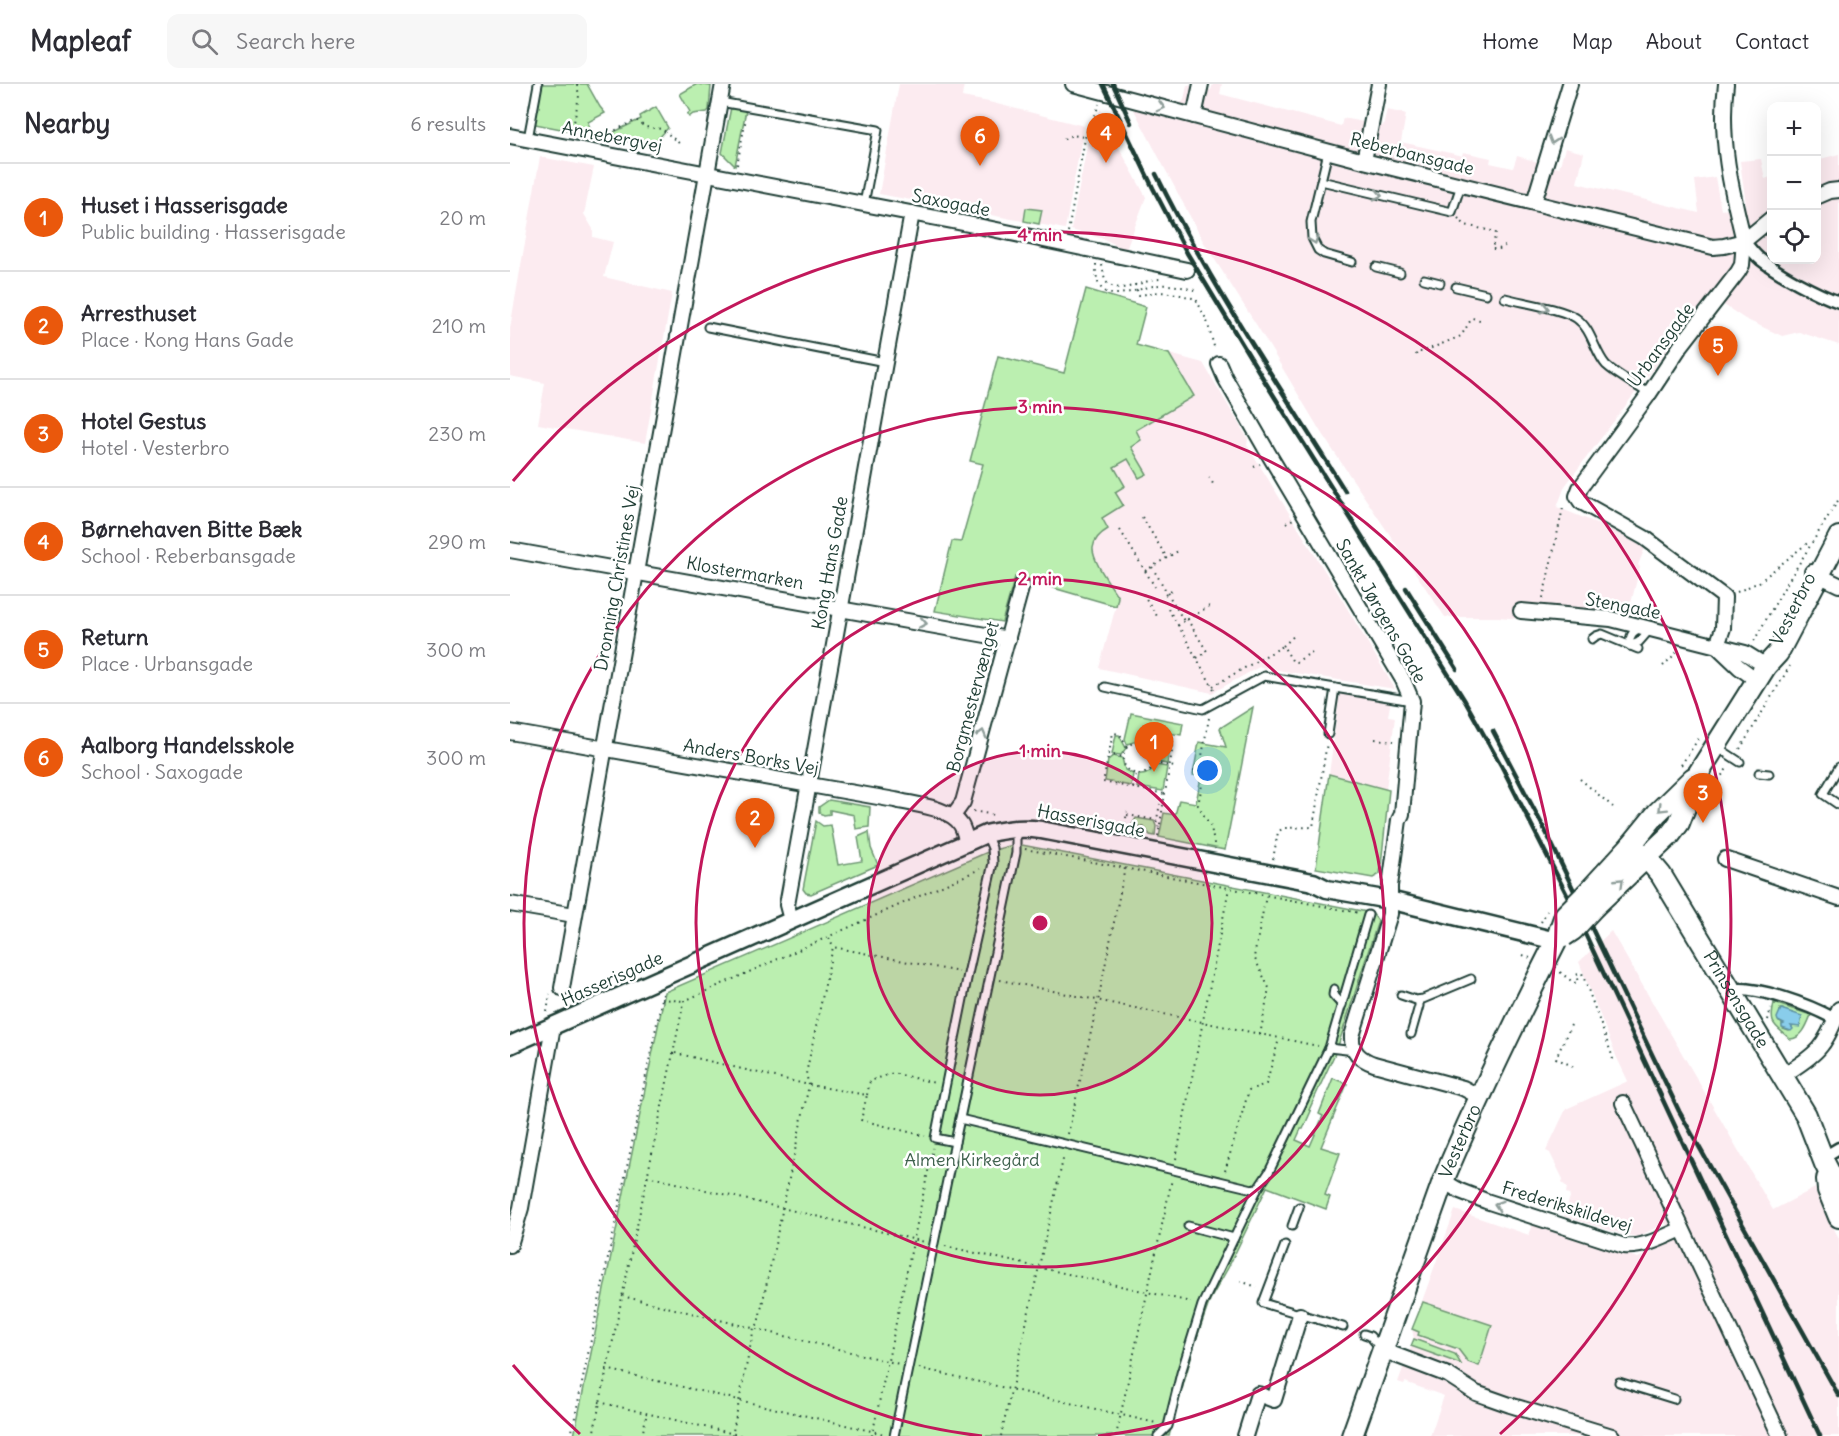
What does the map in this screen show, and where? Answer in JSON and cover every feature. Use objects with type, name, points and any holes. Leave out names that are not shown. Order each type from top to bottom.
[{"type":"main road","name":"Vesterbro","points":[[1816,573],[1823,547],[1839,521]]},
{"type":"main road","name":"Vesterbro","points":[[1352,1436],[1443,1181],[1480,1097],[1560,936],[1566,915],[1591,900],[1638,851],[1670,835],[1679,823],[1698,774],[1778,653],[1816,573],[1839,537]]},
{"type":"main road","name":"Prinsensgade","points":[[1638,851],[1661,875],[1806,1115],[1829,1157],[1839,1191]]},
{"type":"main road","name":"Prinsensgade","points":[[1829,1157],[1828,1190],[1839,1217]]},
{"type":"street","name":"Dronning Christines Vej","points":[[562,988],[723,84]]},
{"type":"street","name":"Reberbansgade","points":[[1073,84],[1328,152],[1713,247],[1744,241]]},
{"type":"street","points":[[1194,116],[1201,84]]},
{"type":"street","points":[[1364,161],[1379,84]]},
{"type":"street","points":[[1534,202],[1570,84]]},
{"type":"street","points":[[1726,84],[1724,126],[1728,171],[1744,241],[1759,258],[1787,276],[1839,302]]},
{"type":"street","name":"Annebergvej","points":[[510,136],[707,174]]},
{"type":"street","name":"Saxogade","points":[[707,174],[912,213],[1186,270]]},
{"type":"street","points":[[1821,195],[1839,190]]},
{"type":"street","name":"Kong Hans Gade","points":[[791,920],[787,905],[912,213]]},
{"type":"street","points":[[1744,241],[1767,222]]},
{"type":"street","name":"Urbansgade","points":[[1577,496],[1580,488],[1680,347],[1738,272],[1742,265],[1744,241]]},
{"type":"street","name":"Sankt Jørgens Gade","points":[[1219,364],[1270,458],[1403,680],[1412,701],[1402,814],[1399,820],[1389,900],[1390,914],[1374,986],[1352,1036],[1355,1052]]},
{"type":"street","points":[[1577,496],[1581,502],[1645,538],[1724,597],[1723,628],[1717,646]]},
{"type":"street","name":"Klostermarken","points":[[510,550],[1008,639]]},
{"type":"street","points":[[1816,573],[1839,585]]},
{"type":"street","name":"Borgmestervænget","points":[[953,816],[963,802],[1022,585]]},
{"type":"street","name":"Stengade","points":[[1521,611],[1611,619],[1644,626],[1745,653],[1762,674]]},
{"type":"street","name":"Anders Borks Vej","points":[[510,732],[914,804],[953,816]]},
{"type":"street","points":[[953,816],[960,823],[967,843]]},
{"type":"street","name":"Hasserisgade","points":[[510,1045],[986,834],[1016,828],[1041,830],[1313,882],[1327,889],[1560,936]]},
{"type":"street","points":[[1725,859],[1839,898]]},
{"type":"street","points":[[510,904],[574,915]]},
{"type":"street","points":[[1730,988],[1747,988],[1838,1016],[1818,1052],[1782,1076]]},
{"type":"street","points":[[510,1245],[521,1208],[553,1026]]},
{"type":"street","points":[[1355,1052],[1363,1060],[1374,1064],[1463,1088],[1480,1097]]},
{"type":"street","points":[[1623,1103],[1780,1436]]},
{"type":"street","name":"Frederikskildevej","points":[[1443,1181],[1470,1195],[1623,1246],[1644,1245],[1682,1229]]},
{"type":"street","points":[[1245,1436],[1258,1394],[1274,1400],[1300,1315]]},
{"type":"street","points":[[1382,1350],[1448,1375],[1476,1393],[1612,1436]]},
{"type":"lane","points":[[528,139],[538,84]]},
{"type":"lane","points":[[720,102],[878,130],[864,204]]},
{"type":"lane","points":[[1328,152],[1310,230],[1318,250],[1352,262]]},
{"type":"lane","points":[[1322,181],[1452,212],[1461,185]]},
{"type":"lane","points":[[1376,267],[1400,273]]},
{"type":"lane","points":[[1424,279],[1440,283]]},
{"type":"lane","points":[[1456,287],[1486,294]]},
{"type":"lane","points":[[1505,298],[1571,315],[1582,323],[1598,354],[1607,365],[1648,393]]},
{"type":"lane","points":[[708,327],[885,362]]},
{"type":"lane","points":[[1644,626],[1646,634],[1639,642],[1629,646],[1629,638],[1633,631],[1644,626]]},
{"type":"lane","points":[[1592,639],[1602,634],[1638,649]]},
{"type":"lane","points":[[1104,687],[1203,709],[1264,676],[1412,701]]},
{"type":"lane","points":[[1328,734],[1335,688]]},
{"type":"lane","points":[[1716,747],[1737,760]]},
{"type":"lane","points":[[1839,767],[1823,795],[1839,805]]},
{"type":"lane","points":[[1759,773],[1769,774]]},
{"type":"lane","points":[[894,1436],[1016,850],[1016,828]]},
{"type":"lane","points":[[955,1142],[935,1138],[993,863],[992,848],[986,834]]},
{"type":"lane","points":[[1158,1436],[1168,1426],[1181,1373],[1202,1305],[1329,1048],[1368,915]]},
{"type":"lane","points":[[1401,995],[1419,1000],[1471,979]]},
{"type":"lane","points":[[1334,989],[1334,995],[1342,1005]]},
{"type":"lane","points":[[1411,1034],[1419,1000]]},
{"type":"lane","points":[[1329,1048],[1355,1052]]},
{"type":"lane","points":[[960,1119],[1257,1190]]},
{"type":"lane","points":[[1292,1226],[1299,1207]]},
{"type":"lane","points":[[1188,1226],[1234,1238]]},
{"type":"lane","points":[[1285,1245],[1263,1303],[1343,1327]]},
{"type":"lane","points":[[1364,1335],[1370,1336],[1382,1350]]},
{"type":"lane","points":[[1619,1382],[1674,1399]]},
{"type":"path","points":[[569,147],[579,96],[577,84]]},
{"type":"path","points":[[1066,244],[1085,137],[1100,99]]},
{"type":"path","points":[[735,180],[748,106]]},
{"type":"path","points":[[610,133],[636,120],[645,127],[662,129],[680,144]]},
{"type":"path","points":[[1064,139],[1072,135],[1085,137]]},
{"type":"path","points":[[1452,212],[1465,225],[1496,232],[1492,249],[1505,246]]},
{"type":"path","points":[[1103,261],[1103,276],[1108,284],[1115,288],[1120,289],[1154,279],[1163,279]]},
{"type":"path","points":[[1096,265],[1097,279],[1101,286],[1112,294],[1120,295],[1163,285],[1198,291]]},
{"type":"path","points":[[1135,284],[1138,296],[1157,291],[1196,299],[1207,321],[1219,364]]},
{"type":"path","points":[[1096,291],[1101,286]]},
{"type":"path","points":[[1416,355],[1417,352],[1461,336],[1472,318],[1480,320]]},
{"type":"path","points":[[1209,477],[1215,487]]},
{"type":"path","points":[[1540,612],[1563,508],[1577,496]]},
{"type":"path","points":[[1752,644],[1839,499]]},
{"type":"path","points":[[1142,517],[1167,558]]},
{"type":"path","points":[[1120,530],[1155,587]]},
{"type":"path","points":[[1724,597],[1759,582],[1810,541]]},
{"type":"path","points":[[1145,571],[1178,551]]},
{"type":"path","points":[[1152,567],[1207,652],[1197,658]]},
{"type":"path","points":[[1165,595],[1173,590]]},
{"type":"path","points":[[1143,594],[1156,616]]},
{"type":"path","points":[[1178,625],[1213,604]]},
{"type":"path","points":[[1168,609],[1213,686],[1283,646],[1296,634]]},
{"type":"path","points":[[1663,666],[1687,638]]},
{"type":"path","points":[[1283,646],[1293,662],[1312,652]]},
{"type":"path","points":[[1708,794],[1737,760],[1795,658]]},
{"type":"path","points":[[1208,773],[1202,756],[1209,719],[1217,703]]},
{"type":"path","points":[[1127,747],[1120,734],[1113,733],[1102,782],[1165,794]]},
{"type":"path","points":[[1271,874],[1278,832],[1283,828],[1313,827],[1328,734]]},
{"type":"path","points":[[1376,740],[1407,743]]},
{"type":"path","points":[[1134,743],[1145,743],[1153,750],[1154,763],[1149,771],[1136,774],[1128,770],[1123,757],[1127,747],[1134,743]]},
{"type":"path","points":[[1160,804],[1156,824],[1159,827],[1173,745]]},
{"type":"path","points":[[1108,754],[1123,757]]},
{"type":"path","points":[[1154,763],[1175,767]]},
{"type":"path","points":[[1193,771],[1208,773]]},
{"type":"path","points":[[1208,773],[1203,780],[1198,805],[1211,826],[1215,864]]},
{"type":"path","points":[[1133,788],[1136,774]]},
{"type":"path","points":[[1580,779],[1613,807]]},
{"type":"path","points":[[953,816],[972,811],[995,815]]},
{"type":"path","points":[[1127,812],[1127,815],[1157,820]]},
{"type":"path","points":[[1016,850],[1125,868],[1368,915]]},
{"type":"path","points":[[571,1436],[662,999],[684,1001],[993,863]]},
{"type":"path","points":[[1001,1436],[1098,1001],[1125,868]]},
{"type":"path","points":[[1116,1436],[1174,1170],[1229,888]]},
{"type":"path","points":[[1260,1035],[1269,988],[1254,957],[1266,895]]},
{"type":"path","points":[[1544,915],[1550,908]]},
{"type":"path","points":[[732,1435],[809,1085],[806,1074],[833,947],[828,937]]},
{"type":"path","points":[[833,947],[968,974]]},
{"type":"path","points":[[1564,974],[1574,983],[1578,982],[1576,975],[1582,973],[1613,1058],[1611,1063]]},
{"type":"path","points":[[989,978],[1329,1048]]},
{"type":"path","points":[[593,1436],[684,1001]]},
{"type":"path","points":[[1572,1025],[1556,1058],[1574,1067]]},
{"type":"path","points":[[1222,1180],[1249,1090],[1266,1084],[1279,1039]]},
{"type":"path","points":[[674,1053],[809,1085],[867,1095]]},
{"type":"path","points":[[872,1436],[935,1138],[861,1120],[870,1081],[893,1073],[947,1085]]},
{"type":"path","points":[[647,1176],[913,1239]]},
{"type":"path","points":[[933,1244],[1202,1305]]},
{"type":"path","points":[[1240,1281],[1268,1292]]},
{"type":"path","points":[[622,1296],[887,1361],[1168,1426]]},
{"type":"path","points":[[606,1369],[873,1431]]},
{"type":"path","points":[[599,1402],[742,1436]]},
{"type":"path","points":[[642,1436],[647,1413]]},
{"type":"shaded area","points":[[899,84],[964,84],[962,97],[1084,126],[1065,229],[879,194]]},
{"type":"shaded area","points":[[1213,84],[1222,84],[1220,94],[1341,126],[1343,118],[1383,126],[1387,110],[1406,114],[1401,142],[1462,156],[1463,152],[1491,158],[1490,163],[1513,168],[1517,156],[1559,168],[1565,148],[1584,153],[1577,183],[1699,213],[1695,180],[1715,177],[1721,210],[1746,205],[1740,161],[1761,159],[1765,179],[1767,178],[1767,264],[1821,264],[1821,159],[1839,154],[1839,345],[1799,332],[1782,336],[1745,319],[1709,295],[1565,486],[1557,507],[1606,527],[1645,548],[1638,565],[1640,567],[1629,611],[1628,627],[1498,617],[1445,617],[1322,434],[1203,241],[1124,88],[1181,103],[1184,100],[1187,85],[1211,90]]},
{"type":"shaded area","points":[[1101,108],[1109,129],[1146,197],[1126,250],[1104,239],[1071,230],[1089,136]]},
{"type":"shaded area","points":[[540,157],[594,167],[584,214],[593,229],[593,237],[613,242],[604,277],[672,293],[645,443],[538,424],[545,383],[510,376],[510,328]]},
{"type":"shaded area","points":[[1086,289],[1146,307],[1136,345],[1203,363],[1248,439],[1247,445],[1395,689],[1259,667],[1212,693],[1099,668],[1116,606],[1015,577],[1002,622],[935,611],[952,541],[961,542],[983,464],[970,461],[998,356],[1064,373]]},
{"type":"shaded area","points":[[1340,693],[1391,700],[1388,716],[1395,717],[1386,789],[1329,774]]},
{"type":"shaded area","points":[[1611,931],[1773,1210],[1815,1188],[1824,1211],[1839,1238],[1839,1436],[1430,1436],[1444,1396],[1405,1382],[1404,1384],[1398,1382],[1414,1339],[1412,1329],[1455,1210],[1529,1235],[1533,1225],[1638,1258],[1675,1242],[1666,1223],[1637,1237],[1564,1216],[1570,1197],[1566,1193],[1567,1187],[1562,1183],[1563,1179],[1550,1153],[1546,1151],[1566,1109],[1628,1081],[1579,962]]},
{"type":"green space","points":[[542,84],[587,84],[605,113],[588,122],[592,135],[535,124]]},
{"type":"green space","points":[[697,84],[711,86],[709,110],[689,117],[687,114],[690,112],[680,94]]},
{"type":"green space","points":[[656,107],[668,128],[658,139],[655,147],[614,139],[614,132],[641,119],[640,116]]},
{"type":"green space","points":[[731,107],[746,110],[735,166],[722,153]]},
{"type":"green space","points":[[1026,208],[1042,210],[1039,224],[1024,221]]},
{"type":"green space","points":[[1086,289],[1146,307],[1136,345],[1169,354],[1194,396],[1136,430],[1141,440],[1131,447],[1147,474],[1139,478],[1128,459],[1114,467],[1125,486],[1115,492],[1123,505],[1102,518],[1108,529],[1098,537],[1093,548],[1099,566],[1118,597],[1116,606],[1015,577],[1002,622],[935,611],[952,541],[961,542],[983,464],[970,461],[998,356],[1064,373]]},
{"type":"green space","points":[[1253,707],[1225,850],[1159,837],[1164,813],[1175,815],[1179,800],[1196,803],[1201,777],[1193,775],[1199,742],[1226,747],[1220,728]]},
{"type":"green space","points":[[1131,713],[1183,723],[1181,735],[1168,733],[1166,741],[1171,745],[1167,764],[1157,762],[1151,747],[1143,742],[1127,744],[1125,739]]},
{"type":"green space","points":[[1116,735],[1119,735],[1126,748],[1121,755],[1112,754]]},
{"type":"green space","points":[[1113,756],[1122,758],[1125,770],[1133,774],[1131,786],[1105,781],[1108,760]]},
{"type":"green space","points":[[1156,765],[1167,767],[1163,791],[1137,787],[1139,775],[1147,774]]},
{"type":"green space","points":[[1329,774],[1389,790],[1380,874],[1373,878],[1316,868]]},
{"type":"green space","points":[[829,800],[870,807],[869,827],[856,829],[854,815],[830,810],[830,814],[819,813],[819,807]]},
{"type":"green space","points":[[1136,818],[1154,821],[1155,836],[1150,835],[1144,827],[1132,825]]},
{"type":"green space","points":[[816,821],[823,826],[831,825],[838,865],[862,861],[858,837],[869,832],[871,848],[878,865],[811,894],[806,893],[803,889]]},
{"type":"green space","name":"Almen Kirkegård","points":[[1013,845],[1372,913],[1378,921],[1337,1049],[1309,1110],[1311,1111],[1303,1129],[1296,1140],[1310,1146],[1323,1116],[1319,1114],[1333,1078],[1347,1084],[1321,1147],[1340,1153],[1325,1195],[1330,1197],[1326,1209],[1267,1187],[1210,1300],[1195,1343],[1169,1436],[574,1436],[665,992],[990,851]]},
{"type":"green space","points":[[1774,1003],[1811,1015],[1806,1027],[1798,1037],[1790,1039],[1774,1024],[1772,1016]],"holes":[[[1780,1009],[1783,1009],[1791,1026],[1789,1031],[1783,1029],[1782,1024],[1784,1024],[1779,1022]]]},
{"type":"green space","points":[[1423,1302],[1492,1325],[1479,1366],[1468,1362],[1458,1349],[1418,1335],[1419,1332],[1412,1329]]},
{"type":"green space","points":[[1414,1339],[1455,1354],[1461,1364],[1411,1346]]},
{"type":"water","points":[[1781,1009],[1802,1016],[1800,1027],[1791,1026],[1793,1029],[1791,1031],[1782,1028],[1784,1024],[1777,1018]]},
{"type":"railway","points":[[1103,84],[1187,253],[1465,701],[1502,767],[1567,895],[1820,1436]]},
{"type":"railway","points":[[1113,84],[1131,123]]},
{"type":"railway","points":[[1156,174],[1222,295],[1345,491]]},
{"type":"railway","points":[[1406,588],[1457,669]]},
{"type":"railway","points":[[1493,731],[1547,834],[1679,1111],[1839,1396]]},
{"type":"place","name":"Børnehaven Bitte Bæk","points":[[1106,163]]},
{"type":"place","name":"Aalborg Handelsskole","points":[[980,166]]},
{"type":"place","name":"Return","points":[[1718,376]]},
{"type":"place","name":"Huset i Hasserisgade","points":[[1154,772]]},
{"type":"place","name":"Hotel Gestus","points":[[1703,823]]},
{"type":"place","name":"Arresthuset","points":[[755,848]]}]
